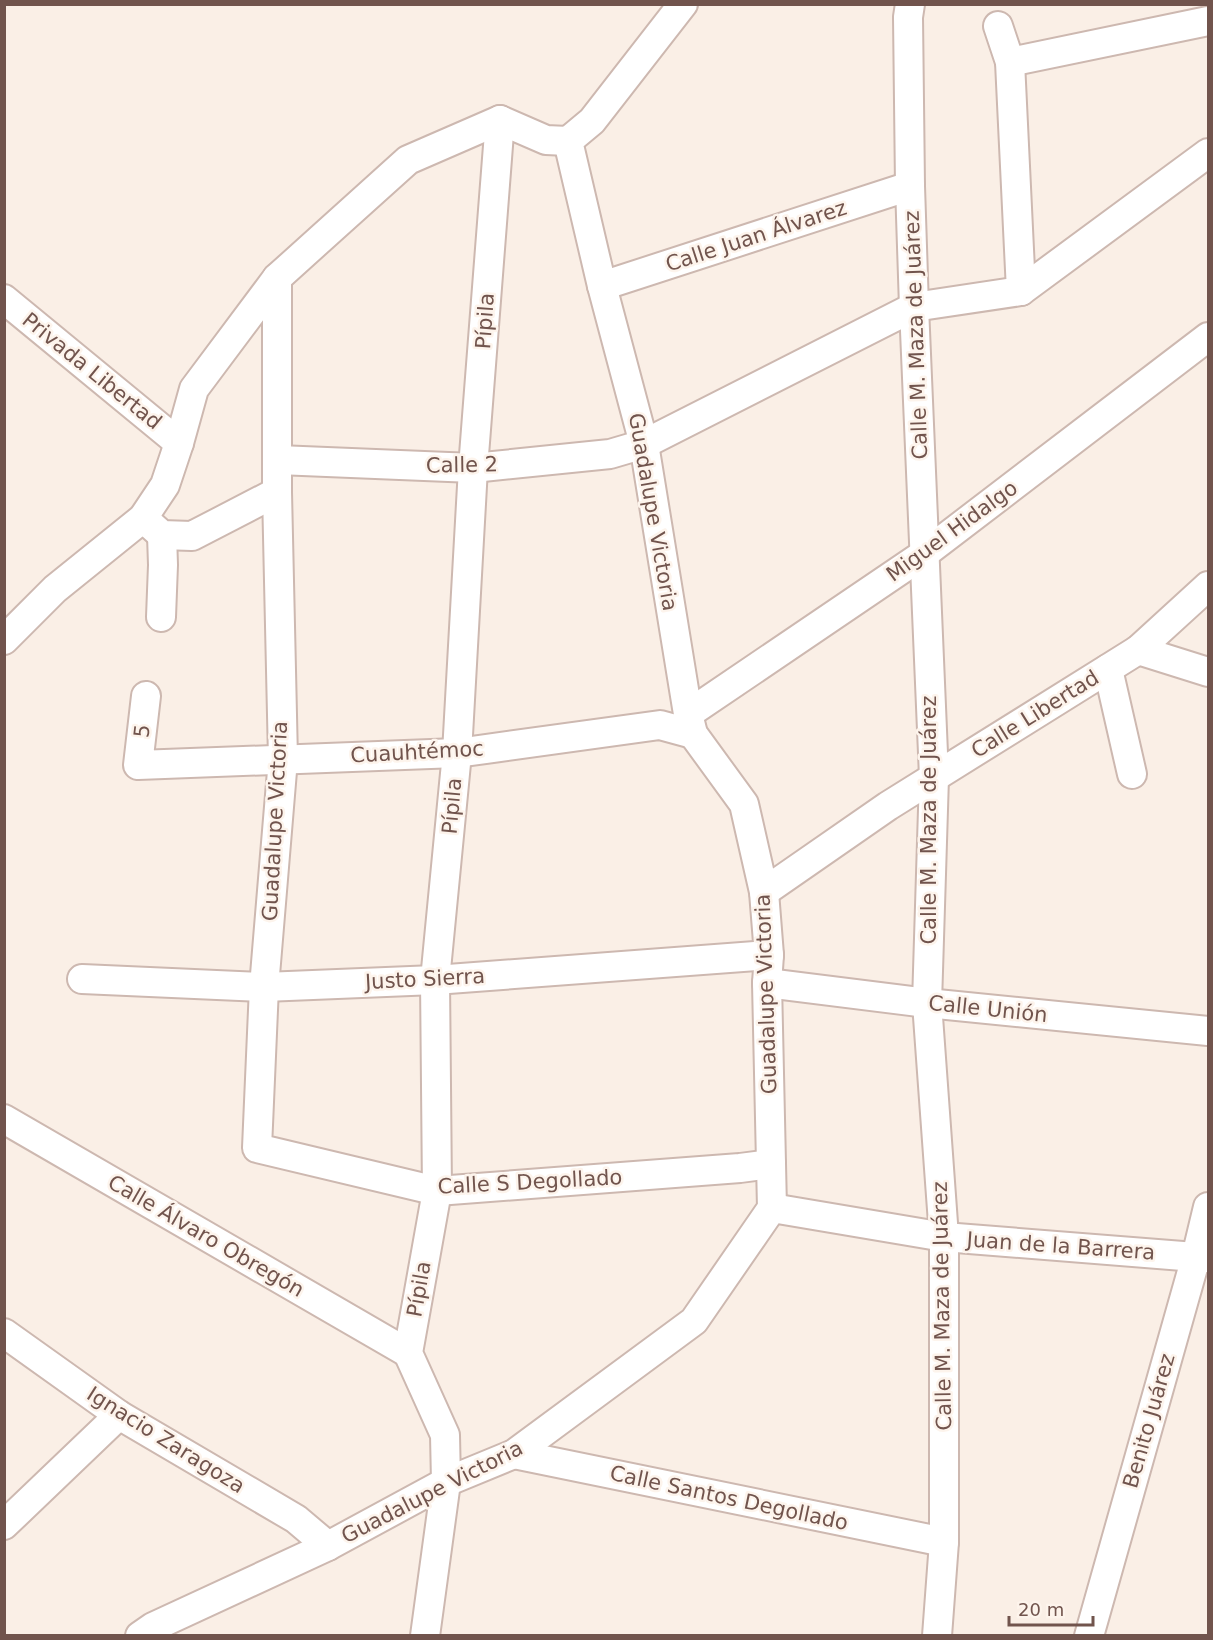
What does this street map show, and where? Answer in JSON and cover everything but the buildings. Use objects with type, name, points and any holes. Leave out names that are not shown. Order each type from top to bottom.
[{"type":"street","points":[[162,603],[163,566],[153,526],[194,389],[277,278],[408,160],[500,120],[546,140],[568,141],[592,121],[683,4]]},
{"type":"street","name":"Calle M. Maza de Juárez","points":[[910,4],[908,16],[910,186],[934,777],[927,1003],[944,1237],[944,1542],[937,1635]]},
{"type":"street","points":[[1010,62],[1209,21]]},
{"type":"street","points":[[998,26],[1010,62],[1021,291]]},
{"type":"street","name":"Pípila","points":[[408,1353],[437,1191],[435,980],[457,753],[473,468],[500,120]]},
{"type":"street","name":"Guadalupe Victoria","points":[[140,1635],[328,1546],[446,1482],[514,1454],[694,1322],[772,1208],[768,969],[764,892],[744,804],[691,724],[644,444],[602,286],[568,141]]},
{"type":"street","points":[[1021,291],[1209,153]]},
{"type":"street","name":"Calle Juan Álvarez","points":[[602,286],[910,186]]},
{"type":"street","name":"Guadalupe Victoria","points":[[257,1148],[264,987],[283,759],[277,492],[277,278]]},
{"type":"street","name":"Calle 2","points":[[278,460],[473,468],[610,454],[644,444],[914,307],[1021,291]]},
{"type":"street","name":"Privada Libertad","points":[[4,299],[179,443]]},
{"type":"street","name":"Miguel Hidalgo","points":[[691,724],[924,554],[1209,337]]},
{"type":"street","points":[[4,640],[55,589],[153,526],[192,536],[277,492]]},
{"type":"street","name":"Calle Libertad","points":[[764,892],[888,806],[1138,650],[1209,586]]},
{"type":"street","points":[[1138,650],[1209,672]]},
{"type":"street","points":[[1108,669],[1132,774]]},
{"type":"street","name":"5","points":[[138,765],[146,696]]},
{"type":"street","name":"Cuauhtémoc","points":[[138,765],[457,753],[660,725],[691,724]]},
{"type":"street","name":"Justo Sierra","points":[[82,979],[264,987],[768,969]]},
{"type":"street","name":"Calle Unión","points":[[768,969],[927,1003],[1209,1031]]},
{"type":"street","name":"Calle Álvaro Obregón","points":[[4,1119],[408,1353]]},
{"type":"street","name":"Calle S Degollado","points":[[257,1148],[437,1191],[771,1164]]},
{"type":"street","name":"Benito Juárez","points":[[1089,1635],[1202,1258],[1209,1207]]},
{"type":"street","name":"Juan de la Barrera","points":[[772,1208],[944,1237],[1202,1258]]},
{"type":"street","name":"Ignacio Zaragoza","points":[[4,1333],[119,1415],[296,1519],[328,1546]]},
{"type":"street","points":[[408,1353],[444,1435],[446,1482],[425,1635]]},
{"type":"street","points":[[4,1525],[119,1415]]},
{"type":"street","name":"Calle Santos Degollado","points":[[514,1454],[944,1542]]}]
